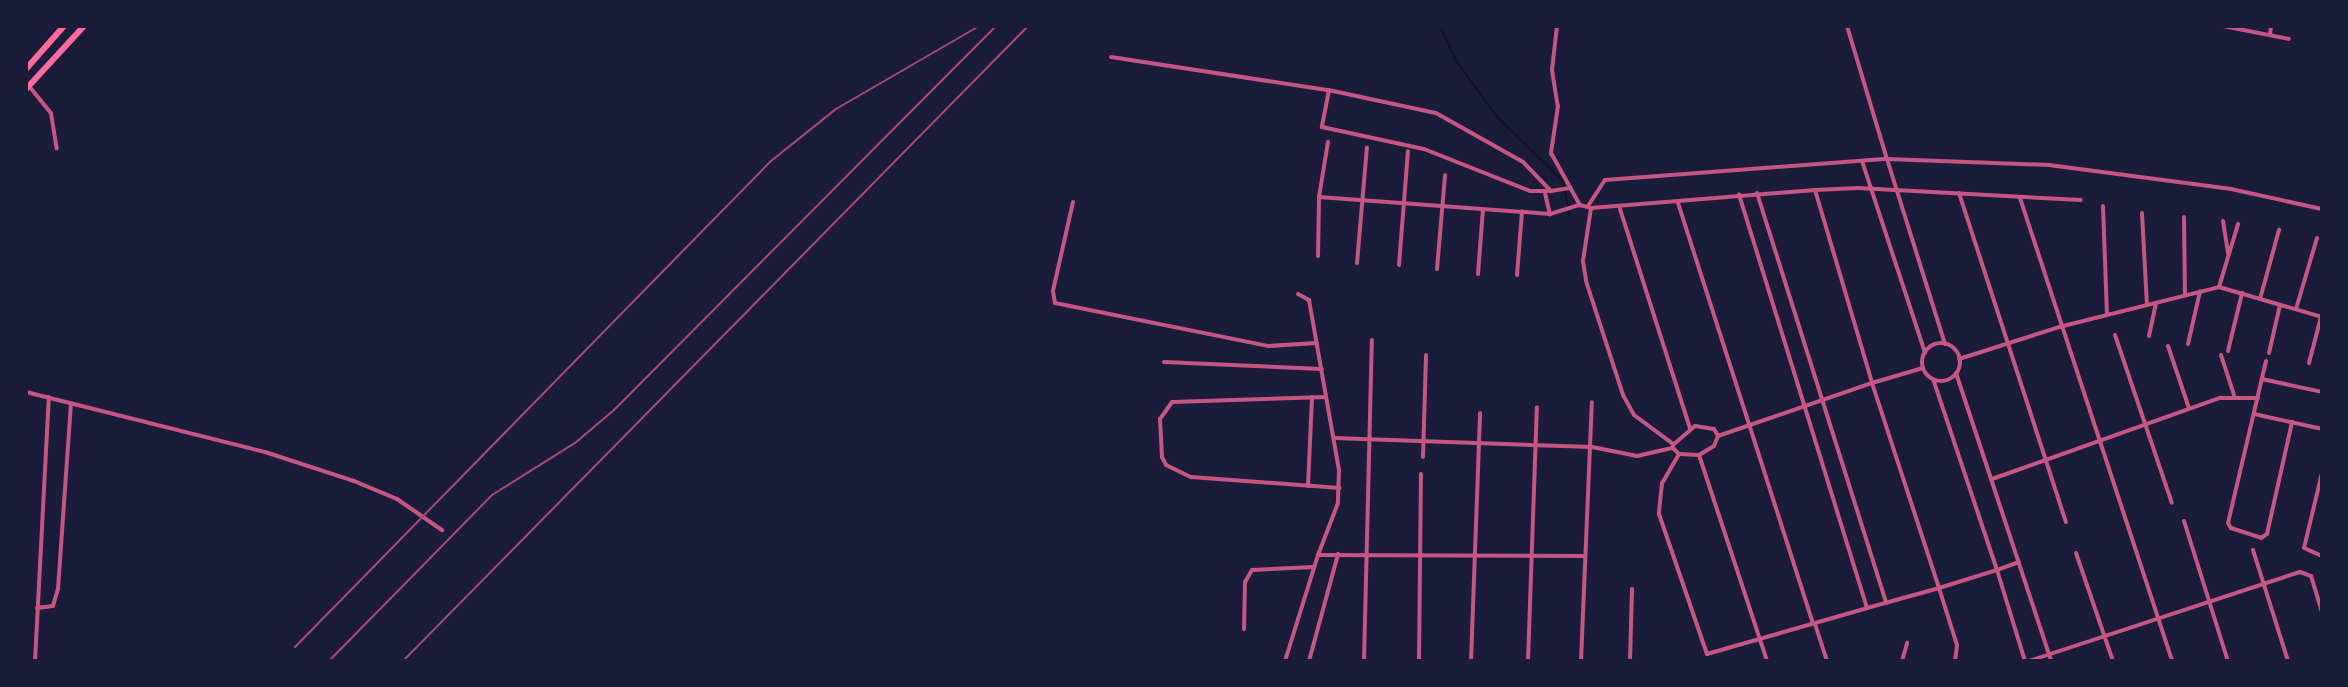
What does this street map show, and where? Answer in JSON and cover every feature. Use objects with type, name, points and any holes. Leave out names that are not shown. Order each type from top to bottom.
[{"type":"main road","points":[[26,69],[65,26]]},
{"type":"main road","points":[[28,87],[84,26]]},
{"type":"street","points":[[65,26],[75,36]]},
{"type":"street","points":[[1557,26],[1552,70],[1558,106],[1551,153],[1566,189],[1580,205]]},
{"type":"street","points":[[1847,26],[1945,344],[1959,359]]},
{"type":"street","points":[[2224,26],[2289,39]]},
{"type":"street","points":[[2270,35],[2271,26]]},
{"type":"street","points":[[1111,57],[1329,90],[1449,120],[1523,162],[1551,191]]},
{"type":"street","points":[[28,87],[51,113],[57,149]]},
{"type":"street","points":[[1329,90],[1322,127],[1424,149],[1545,193],[1566,189]]},
{"type":"street","points":[[1318,256],[1319,197],[1328,142]]},
{"type":"street","points":[[1357,263],[1367,147]]},
{"type":"street","points":[[1399,265],[1408,151]]},
{"type":"street","points":[[1679,454],[1634,415],[1623,395],[1586,281],[1583,261],[1589,207],[1605,180],[1887,159],[2049,165],[2231,189],[2322,209]]},
{"type":"street","points":[[1862,161],[1925,353],[1923,368],[1933,379],[2027,661],[2263,583],[2309,573],[2322,611]]},
{"type":"street","points":[[1437,269],[1445,175]]},
{"type":"street","points":[[1319,197],[1550,214],[1580,205],[1620,209],[1739,194],[1815,190],[1873,189],[2081,200]]},
{"type":"street","points":[[1815,190],[1872,383],[1957,645],[1955,661]]},
{"type":"street","points":[[1545,193],[1550,214]]},
{"type":"street","points":[[1757,193],[1886,603]]},
{"type":"street","points":[[1959,193],[2066,522]]},
{"type":"street","points":[[1739,194],[1867,608]]},
{"type":"street","points":[[2020,198],[2059,327],[2172,661]]},
{"type":"street","points":[[1073,202],[1053,291],[1055,303],[1268,346],[1317,343]]},
{"type":"street","points":[[1678,203],[1827,661]]},
{"type":"street","points":[[2103,206],[2107,315]]},
{"type":"street","points":[[1478,274],[1483,208]]},
{"type":"street","points":[[1620,209],[1690,428]]},
{"type":"street","points":[[1517,275],[1522,211]]},
{"type":"street","points":[[2142,213],[2147,305]]},
{"type":"street","points":[[2184,217],[2185,295]]},
{"type":"street","points":[[2223,221],[2228,256]]},
{"type":"street","points":[[2219,287],[2238,224]]},
{"type":"street","points":[[2260,299],[2279,230]]},
{"type":"street","points":[[2296,309],[2317,238]]},
{"type":"street","points":[[1959,359],[2059,327],[2219,287],[2321,317],[2309,363]]},
{"type":"street","points":[[2188,344],[2200,291]]},
{"type":"street","points":[[2228,351],[2242,293]]},
{"type":"street","points":[[1285,661],[1340,488],[1309,300],[1298,294]]},
{"type":"street","points":[[2149,336],[2156,303]]},
{"type":"street","points":[[2269,353],[2280,305]]},
{"type":"street","points":[[2115,335],[2172,503]]},
{"type":"street","points":[[1364,661],[1372,340]]},
{"type":"street","points":[[1925,353],[1945,344]]},
{"type":"street","points":[[2168,346],[2189,408]]},
{"type":"street","points":[[1423,457],[1426,355]]},
{"type":"street","points":[[2221,355],[2234,395]]},
{"type":"street","points":[[1959,359],[1956,373],[2051,661]]},
{"type":"street","points":[[2266,361],[2228,523],[2261,538],[2267,534],[2292,422]]},
{"type":"street","points":[[1164,362],[1322,369]]},
{"type":"street","points":[[1679,454],[1699,455],[1714,446],[1718,436],[1923,368]]},
{"type":"street","points":[[1933,379],[1946,380],[1956,373]]},
{"type":"street","points":[[2262,379],[2322,392]]},
{"type":"street","points":[[26,392],[265,452],[354,481],[397,499],[442,530]]},
{"type":"street","points":[[1992,479],[2045,457],[2189,408],[2234,395],[2258,398]]},
{"type":"street","points":[[35,661],[49,397]]},
{"type":"street","points":[[1308,486],[1312,397]]},
{"type":"street","points":[[1326,397],[1172,402],[1160,419],[1162,457],[1176,472],[1340,488]]},
{"type":"street","points":[[1581,661],[1592,402]]},
{"type":"street","points":[[37,608],[53,606],[56,597],[71,403]]},
{"type":"street","points":[[1528,661],[1537,407]]},
{"type":"street","points":[[1471,661],[1480,413]]},
{"type":"street","points":[[2254,413],[2322,429]]},
{"type":"street","points":[[1334,438],[1592,447],[1649,456],[1673,446],[1690,428],[1704,426],[1718,436]]},
{"type":"street","points":[[1679,454],[1662,483],[1659,514],[1707,658],[2019,562]]},
{"type":"street","points":[[1699,455],[1767,661]]},
{"type":"street","points":[[2322,473],[2304,548],[2322,556]]},
{"type":"street","points":[[1419,661],[1421,474]]},
{"type":"street","points":[[2184,521],[2228,661]]},
{"type":"street","points":[[2253,550],[2288,661]]},
{"type":"street","points":[[2076,553],[2113,661]]},
{"type":"street","points":[[1309,661],[1338,554]]},
{"type":"street","points":[[1318,555],[1584,556]]},
{"type":"street","points":[[1244,629],[1245,582],[1252,570],[1314,567]]},
{"type":"street","points":[[1630,661],[1632,589]]},
{"type":"street","points":[[1902,661],[1907,643]]},
{"type":"waterway","points":[[1440,26],[1457,62],[1497,117],[1563,181],[1570,216]]},
{"type":"railway","points":[[295,647],[771,161],[836,109],[979,26]]},
{"type":"railway","points":[[329,661],[492,495],[575,443],[614,410],[996,26]]},
{"type":"railway","points":[[403,661],[1028,26]]}]
